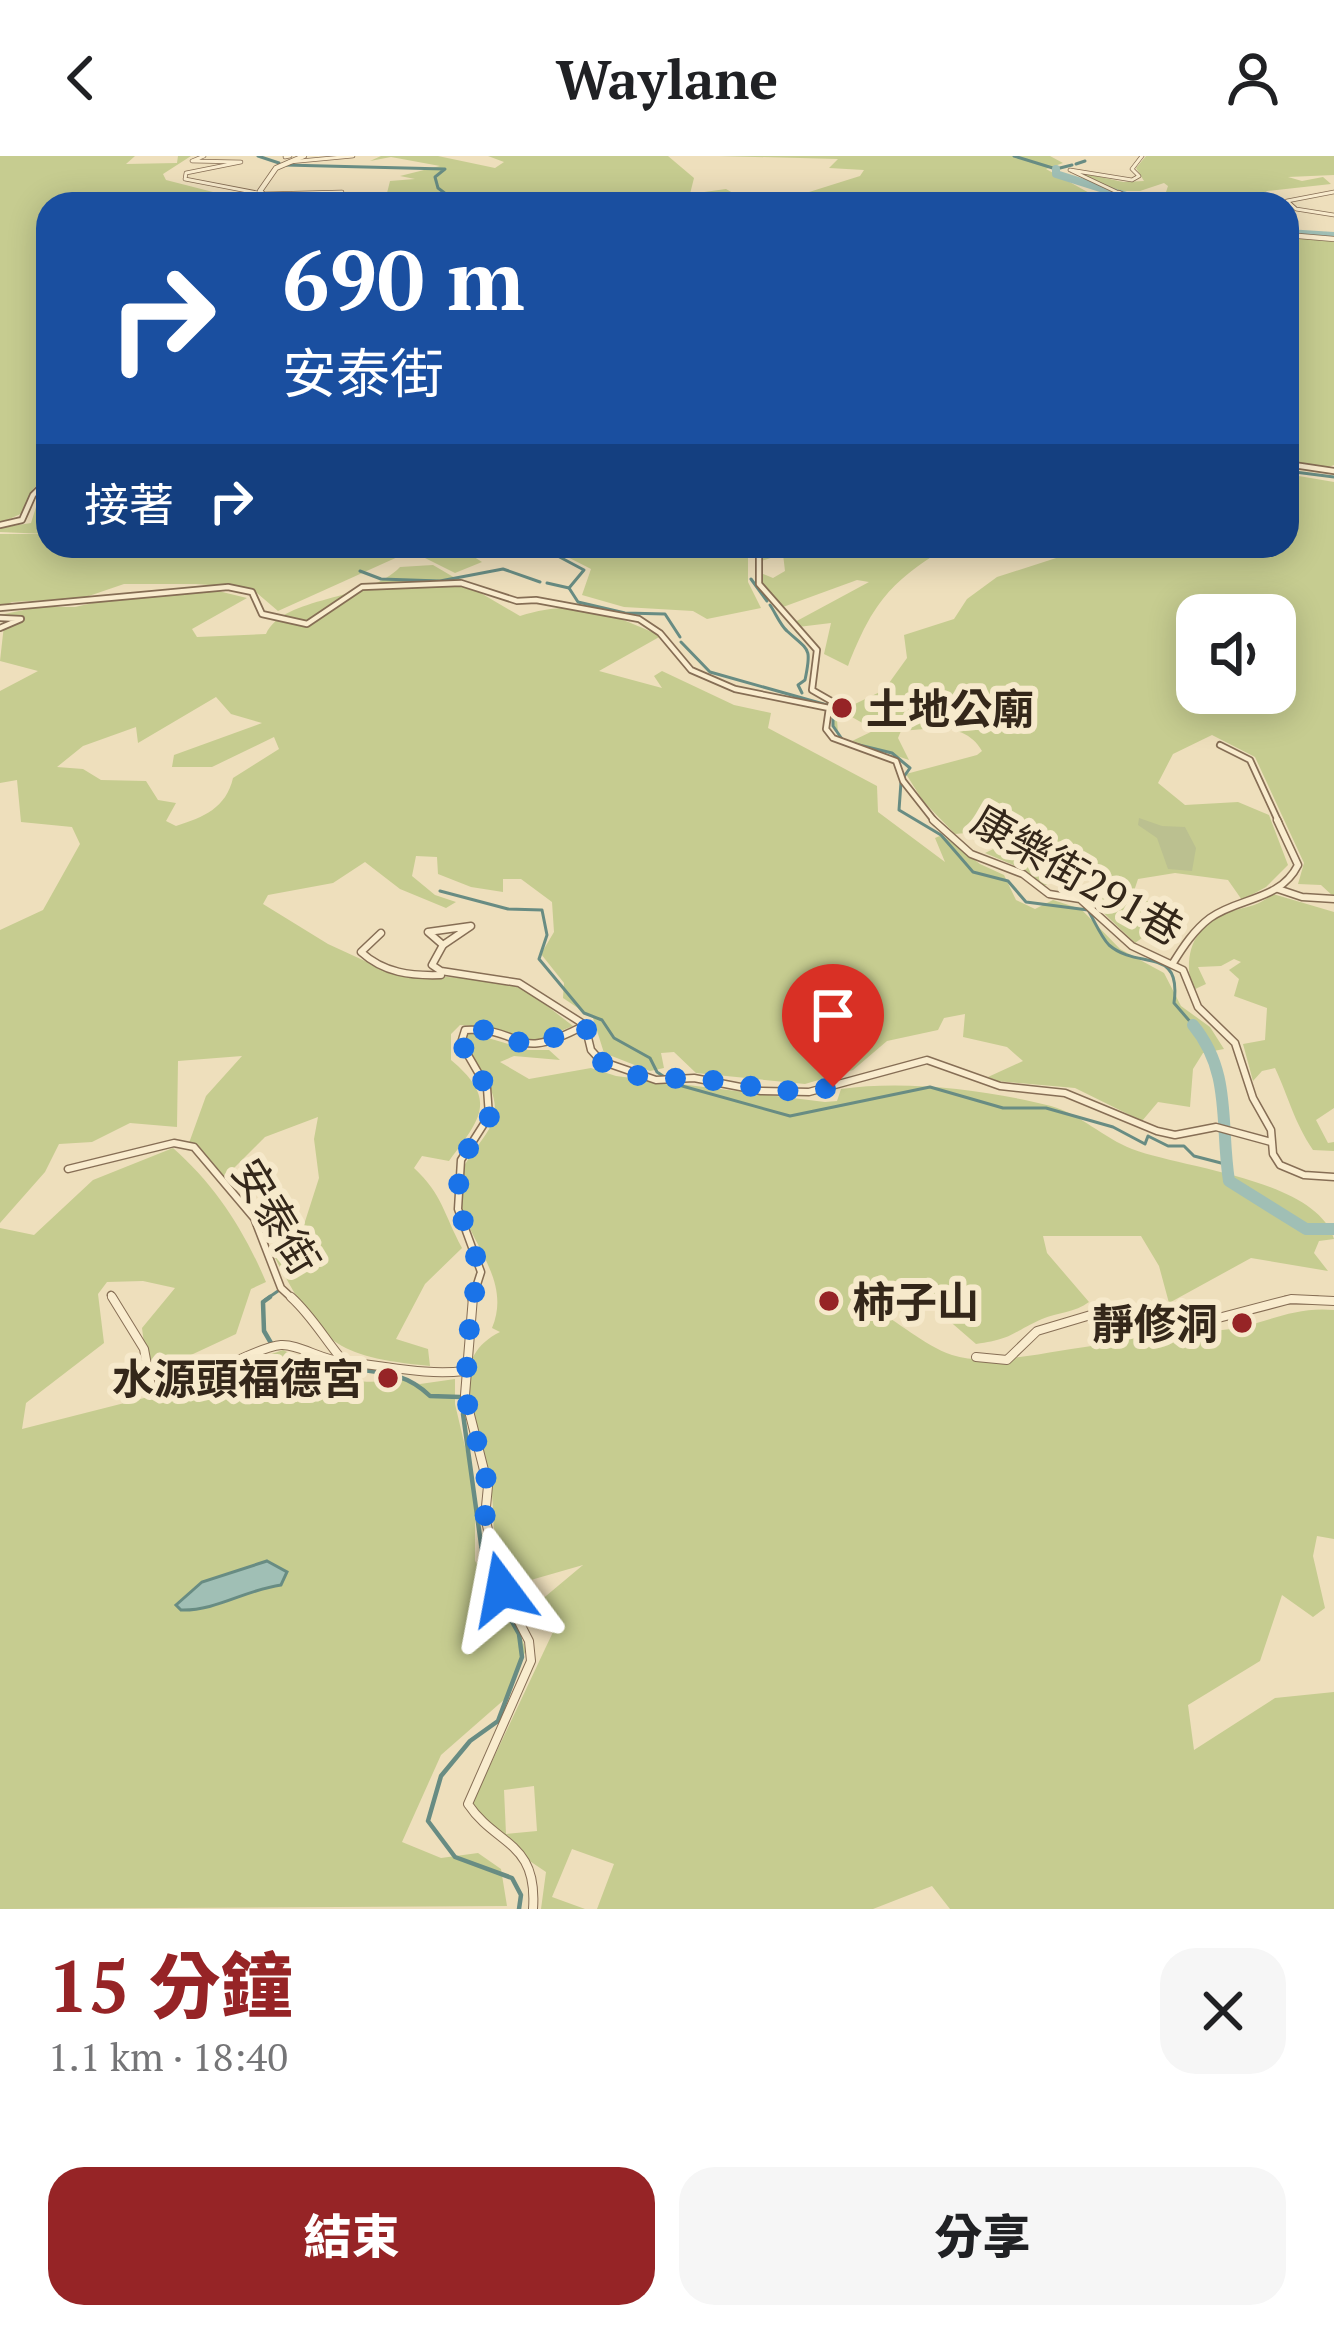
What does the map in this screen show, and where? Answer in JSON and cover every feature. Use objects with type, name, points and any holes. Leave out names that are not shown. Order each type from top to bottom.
[{"type":"street","points":[[204,156],[192,161],[241,162],[186,172],[184,179],[252,192]]},
{"type":"street","points":[[263,192],[270,170],[292,158],[313,156]]},
{"type":"street","points":[[292,158],[353,156]]},
{"type":"street","points":[[1117,192],[1070,170],[1132,180],[1138,176],[1132,169],[1142,156]]},
{"type":"street","points":[[1299,199],[1334,192]]},
{"type":"street","points":[[1299,209],[1334,214]]},
{"type":"street","points":[[1299,236],[1334,239]]},
{"type":"street","points":[[1299,466],[1334,471]]},
{"type":"street","points":[[0,525],[22,520],[36,492]]},
{"type":"street","points":[[0,608],[74,602],[134,589],[226,586],[252,592],[255,608],[262,614],[303,624],[362,587],[461,583],[517,601],[536,600],[639,619],[660,633],[691,670],[735,688],[829,708],[833,702],[812,690],[819,658],[812,639],[796,628],[759,584],[759,558]]},
{"type":"street","points":[[0,618],[21,619],[0,628]]},
{"type":"street","name":"康樂街291巷","points":[[829,708],[825,722],[832,738],[896,760],[902,781],[925,813],[971,854],[1023,874],[1049,894],[1080,899],[1132,946],[1183,970],[1198,1007],[1226,1030],[1243,1059],[1253,1098],[1271,1130],[1271,1142]]},
{"type":"street","points":[[1173,963],[1187,940],[1210,918],[1278,889],[1294,878],[1298,866],[1250,760],[1220,745]]},
{"type":"street","points":[[1278,889],[1302,898],[1334,899]]},
{"type":"street","points":[[443,945],[428,932],[471,926],[443,945],[432,965],[444,975]]},
{"type":"street","points":[[381,933],[362,952],[369,961],[387,970],[503,978],[528,986],[584,1025],[591,1050],[601,1061],[670,1080],[809,1092],[928,1060],[1000,1086],[1065,1093],[1157,1131],[1175,1135],[1216,1127],[1271,1142],[1273,1154],[1290,1171],[1334,1177]]},
{"type":"street","points":[[533,1909],[536,1895],[515,1845],[474,1816],[468,1804],[531,1661],[529,1641],[502,1589],[485,1517],[488,1486],[467,1405],[464,1371],[471,1304],[481,1272],[458,1209],[461,1160],[490,1116],[487,1088],[461,1043],[465,1030],[471,1028],[501,1033],[531,1047],[543,1046],[584,1025]]},
{"type":"street","name":"安泰街","points":[[68,1169],[174,1143],[194,1147],[254,1218],[281,1288],[316,1320],[325,1340],[344,1361]]},
{"type":"street","name":"安泰街","points":[[111,1295],[144,1349],[152,1392],[167,1394],[275,1348],[300,1348],[319,1360],[399,1366],[430,1375],[464,1371]]},
{"type":"street","points":[[976,1357],[1007,1360],[1037,1330],[1106,1312],[1145,1327],[1203,1322],[1292,1299],[1334,1301]]},
{"type":"green space","points":[[0,156],[135,156],[126,164],[177,163],[178,156],[191,156],[163,174],[166,180],[213,192],[36,192],[36,486],[23,513],[0,523]]},
{"type":"green space","points":[[381,156],[438,156],[495,168],[504,162],[488,156],[668,156],[694,178],[690,192],[387,192],[390,181],[415,179],[400,176],[440,166],[391,157],[370,161]]},
{"type":"green space","points":[[719,156],[1050,156],[1063,163],[1046,169],[1088,192],[809,192],[860,176],[864,170],[829,168],[838,159]]},
{"type":"green space","points":[[1146,156],[1334,156],[1334,175],[1288,177],[1302,181],[1323,177],[1331,184],[1266,192],[1166,192],[1164,183],[1140,191],[1117,191],[1073,171],[1123,182],[1144,181],[1136,168]]},
{"type":"green space","points":[[1299,238],[1334,241],[1334,465],[1321,470],[1299,465]]},
{"type":"green space","points":[[1299,476],[1334,482],[1334,897],[1321,885],[1298,884],[1304,863],[1255,757],[1212,735],[1173,754],[1158,783],[1185,805],[1238,802],[1269,815],[1288,865],[1266,887],[1242,900],[1228,880],[1175,873],[1138,879],[1133,894],[1139,901],[1172,902],[1181,910],[1135,943],[1089,899],[1106,879],[1107,870],[1079,867],[1044,886],[1018,867],[985,853],[1010,841],[988,831],[955,834],[923,801],[906,774],[977,755],[982,751],[975,741],[946,729],[901,731],[898,738],[909,760],[852,741],[875,730],[850,716],[837,720],[838,733],[832,715],[884,690],[907,658],[904,635],[954,619],[967,599],[997,577],[1056,558],[1299,558]]},
{"type":"green space","points":[[36,507],[36,534],[0,532],[0,528],[31,523]]},
{"type":"green space","points":[[0,534],[36,534],[36,558],[395,558],[278,611],[251,588],[196,584],[124,584],[83,598],[12,602],[0,608]]},
{"type":"green space","points":[[425,558],[482,562],[455,573]]},
{"type":"green space","points":[[569,558],[748,558],[748,582],[761,608],[707,619],[693,611],[624,607],[582,595],[591,569]]},
{"type":"green space","points":[[783,558],[931,558],[886,595],[848,666],[824,654],[831,623],[798,627],[793,623],[869,582],[857,580],[783,607],[760,581],[761,573],[773,578],[785,571]]},
{"type":"green space","points":[[433,565],[520,616],[576,608],[661,636],[599,671],[662,688],[654,676],[662,671],[734,705],[771,713],[768,728],[877,786],[878,812],[945,862],[935,838],[942,835],[980,864],[1004,875],[1016,900],[1035,909],[1053,900],[1081,909],[1120,949],[1164,973],[1181,1006],[1210,1027],[1224,1049],[1203,1053],[1193,1069],[1190,1107],[1158,1102],[1142,1121],[1075,1088],[997,1081],[988,1077],[1023,1061],[1007,1047],[963,1037],[965,1014],[944,1018],[938,1030],[887,1041],[853,1070],[805,1084],[696,1073],[674,1052],[661,1053],[664,1068],[650,1071],[604,1053],[593,1018],[563,998],[564,983],[541,954],[554,932],[552,902],[521,879],[503,879],[503,892],[471,887],[438,874],[437,857],[416,856],[412,876],[435,895],[456,902],[446,908],[400,889],[365,862],[333,883],[268,895],[263,904],[328,944],[391,973],[504,981],[529,992],[573,1026],[531,1043],[491,1028],[460,1025],[451,1034],[451,1060],[475,1087],[480,1110],[449,1161],[422,1156],[414,1168],[437,1196],[462,1248],[425,1284],[396,1339],[428,1349],[430,1366],[367,1356],[328,1336],[300,1302],[269,1247],[301,1234],[319,1178],[314,1139],[318,1117],[265,1137],[225,1177],[189,1143],[206,1096],[242,1056],[178,1061],[177,1127],[130,1123],[92,1142],[59,1144],[45,1172],[0,1223],[0,930],[43,910],[80,844],[72,827],[21,822],[17,780],[0,783],[0,691],[38,671],[0,661],[4,625],[0,615],[38,607],[75,607],[141,592],[210,589],[247,598],[192,629],[197,637],[266,634],[290,612],[368,587],[400,567]],"holes":[[[216,697],[231,714],[262,723],[174,755],[172,767],[212,767],[274,737],[279,749],[233,778],[225,797],[212,810],[176,826],[166,821],[176,803],[158,800],[146,781],[101,780],[83,769],[57,767],[83,746],[136,727],[138,743]]]},
{"type":"green space","points":[[1139,818],[1185,827],[1196,848],[1192,871],[1168,869],[1157,838],[1138,825]]},
{"type":"green space","points":[[1273,894],[1334,912],[1334,1108],[1316,1120],[1328,1143],[1334,1142],[1334,1151],[1313,1150],[1275,1068],[1262,1071],[1253,1081],[1243,1044],[1265,1040],[1267,1008],[1234,996],[1239,979],[1229,970],[1241,962],[1234,959],[1221,966],[1198,967],[1206,984],[1193,990],[1190,978],[1193,943],[1207,924]]},
{"type":"green space","points":[[468,1032],[528,1050],[549,1050],[560,1060],[514,1056],[500,1062],[529,1079],[591,1068],[616,1076],[825,1102],[837,1101],[841,1089],[892,1086],[946,1088],[1026,1100],[1062,1110],[1132,1149],[1276,1189],[1322,1219],[1334,1239],[1319,1241],[1314,1253],[1328,1271],[1251,1258],[1169,1303],[1159,1266],[1141,1236],[1043,1236],[1047,1253],[1089,1302],[988,1342],[976,1344],[946,1318],[944,1307],[925,1299],[899,1297],[871,1307],[941,1351],[986,1359],[1101,1345],[1100,1322],[1146,1331],[1190,1332],[1334,1310],[1334,1539],[1317,1536],[1313,1556],[1325,1608],[1313,1617],[1282,1595],[1260,1661],[1188,1705],[1194,1750],[1275,1698],[1334,1692],[1334,1909],[950,1909],[932,1886],[873,1909],[597,1909],[614,1864],[572,1849],[552,1897],[585,1909],[541,1909],[546,1872],[512,1849],[471,1806],[553,1632],[520,1602],[540,1601],[583,1565],[510,1586],[496,1550],[491,1486],[468,1381],[471,1362],[481,1345],[500,1332],[492,1328],[497,1293],[459,1195],[462,1171],[495,1111],[491,1089],[461,1037]],"holes":[[[534,1786],[537,1831],[506,1834],[504,1790]]]},
{"type":"green space","points":[[173,1148],[227,1209],[266,1282],[251,1289],[236,1334],[148,1375],[142,1328],[175,1288],[143,1281],[107,1282],[98,1294],[104,1343],[26,1403],[22,1429],[156,1395],[283,1350],[316,1366],[336,1366],[336,1372],[357,1381],[395,1377],[420,1384],[455,1379],[455,1404],[475,1489],[475,1561],[508,1602],[526,1650],[506,1698],[441,1755],[402,1842],[441,1858],[478,1853],[501,1869],[507,1906],[0,1909],[0,1228],[34,1235],[93,1180]]},
{"type":"water","points":[[267,1561],[287,1572],[281,1585],[206,1607],[181,1610],[176,1605],[202,1582]]},
{"type":"waterway","points":[[258,156],[279,163]]},
{"type":"waterway","points":[[1014,156],[1056,169],[1072,165]]},
{"type":"waterway","points":[[1076,164],[1085,161]]},
{"type":"waterway","points":[[285,165],[445,169],[435,177],[443,192]]},
{"type":"waterway","points":[[1056,169],[1056,174],[1113,192]]},
{"type":"waterway","points":[[1299,234],[1334,236]]},
{"type":"waterway","points":[[1299,473],[1334,477]]},
{"type":"waterway","points":[[562,558],[584,570],[569,588]]},
{"type":"waterway","points":[[360,571],[381,579],[440,581],[503,569],[540,582]]},
{"type":"waterway","points":[[751,579],[767,601]]},
{"type":"waterway","points":[[547,583],[569,588]]},
{"type":"waterway","points":[[569,588],[578,602],[625,613],[665,614],[680,637]]},
{"type":"waterway","points":[[770,605],[807,651],[805,680],[798,685],[802,693]]},
{"type":"waterway","points":[[681,642],[710,672],[827,705]]},
{"type":"waterway","points":[[833,709],[833,726],[842,739]]},
{"type":"waterway","points":[[851,743],[892,753],[910,768],[903,778]]},
{"type":"waterway","points":[[901,782],[899,810],[941,835],[973,872],[1008,881],[1026,902],[1088,910],[1109,945],[1165,966],[1175,985],[1174,1003],[1193,1025]]},
{"type":"waterway","points":[[440,891],[508,909],[542,910],[547,935],[539,959],[584,1013],[602,1020],[614,1038],[650,1058],[657,1072],[675,1084],[790,1116],[930,1087],[1003,1108],[1046,1108],[1113,1127],[1145,1144],[1148,1136],[1168,1146],[1184,1146],[1194,1156],[1225,1164]]},
{"type":"waterway","points":[[1193,1025],[1219,1080],[1229,1181],[1306,1229],[1334,1229]]},
{"type":"waterway","points":[[265,1300],[278,1291]]},
{"type":"waterway","points":[[270,1297],[263,1302],[264,1331],[271,1343]]},
{"type":"waterway","points":[[303,1354],[338,1366],[401,1377],[430,1396],[460,1397]]},
{"type":"waterway","points":[[467,1413],[463,1414],[485,1573],[519,1634],[522,1657],[498,1721],[470,1741],[441,1776],[428,1821],[455,1857],[512,1878],[521,1895],[519,1909]]},
{"type":"place","name":"土地公廟","points":[[842,708]]},
{"type":"place","name":"柿子山","points":[[829,1301]]},
{"type":"place","name":"靜修洞","points":[[1242,1323]]},
{"type":"place","name":"水源頭福德宮","points":[[388,1378]]},
{"type":"route","points":[[502,1589],[485,1517],[488,1486],[465,1394],[471,1304],[481,1272],[457,1203],[461,1160],[490,1116],[487,1088],[461,1043],[465,1030],[501,1033],[531,1047],[543,1046],[584,1025],[590,1032],[591,1050],[601,1061],[656,1079],[694,1078],[777,1092],[833,1087]]}]
